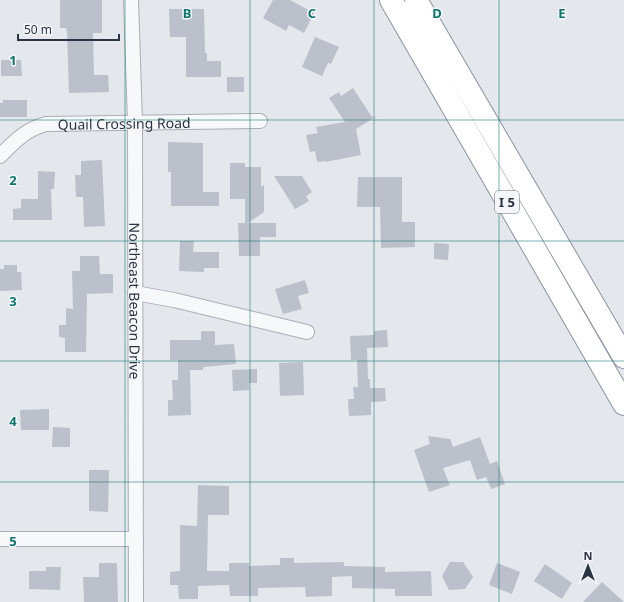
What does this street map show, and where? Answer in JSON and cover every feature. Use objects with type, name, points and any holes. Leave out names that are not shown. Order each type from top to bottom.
[{"type":"highway","name":"I 5","points":[[391,0],[624,404]]},
{"type":"highway","name":"I 5","points":[[416,0],[624,357]]},
{"type":"street","name":"Northeast Beacon Drive","points":[[132,0],[135,123],[136,602]]},
{"type":"street","name":"Quail Crossing Road","points":[[0,156],[24,133],[46,124],[260,121]]},
{"type":"street","points":[[135,293],[174,300],[260,322],[307,332]]},
{"type":"street","points":[[0,539],[136,539]]},
{"type":"building","points":[[60,0],[102,0],[102,33],[93,33],[94,75],[108,75],[109,92],[69,93],[67,32],[66,28],[60,28]]},
{"type":"building","points":[[273,0],[290,0],[314,13],[304,33],[289,25],[286,31],[263,18]]},
{"type":"building","points":[[169,9],[204,9],[205,53],[207,53],[207,61],[221,61],[221,77],[186,77],[186,37],[170,37]]},
{"type":"building","points":[[315,37],[339,47],[331,64],[328,63],[322,76],[302,67]]},
{"type":"building","points":[[1,60],[21,60],[22,76],[1,76]]},
{"type":"building","points":[[227,77],[244,77],[244,92],[227,92]]},
{"type":"building","points":[[353,88],[372,117],[377,116],[356,129],[361,155],[325,162],[317,162],[315,151],[310,152],[306,135],[318,133],[316,127],[345,122],[329,98],[339,92],[341,96]]},
{"type":"building","points":[[3,100],[27,100],[27,117],[0,117],[0,103],[3,103]]},
{"type":"building","points":[[168,142],[203,143],[203,192],[219,192],[219,206],[171,206],[171,172],[168,172]]},
{"type":"building","points":[[102,160],[105,226],[84,227],[83,197],[76,197],[75,175],[81,175],[81,161]]},
{"type":"building","points":[[230,163],[245,163],[245,167],[261,167],[261,187],[264,185],[264,212],[248,223],[276,223],[276,237],[260,237],[260,256],[239,256],[238,223],[245,223],[245,199],[230,199]]},
{"type":"building","points":[[38,171],[55,172],[54,189],[51,189],[52,220],[13,220],[13,209],[21,208],[21,199],[38,199]]},
{"type":"building","points":[[274,176],[302,176],[312,192],[306,196],[309,201],[295,209]]},
{"type":"building","points":[[358,177],[402,177],[402,222],[415,222],[415,247],[381,248],[380,207],[357,207]]},
{"type":"building","points":[[180,241],[194,241],[193,252],[219,252],[219,268],[204,268],[204,272],[179,271]]},
{"type":"building","points":[[434,243],[449,244],[448,260],[434,259]]},
{"type":"building","points":[[80,256],[99,256],[100,274],[113,274],[113,293],[87,294],[86,352],[65,352],[65,338],[59,337],[59,325],[66,325],[66,308],[73,309],[72,271],[80,271]]},
{"type":"building","points":[[4,265],[17,265],[17,272],[21,272],[22,290],[0,291],[0,269],[4,269]]},
{"type":"building","points":[[305,280],[309,293],[298,296],[302,309],[283,314],[275,289]]},
{"type":"building","points":[[387,330],[388,347],[367,348],[368,379],[370,379],[370,388],[385,388],[386,401],[371,402],[371,415],[349,416],[348,399],[354,399],[353,387],[358,387],[357,360],[351,360],[350,336],[374,335],[374,331]]},
{"type":"building","points":[[201,331],[215,331],[215,345],[234,344],[236,364],[203,367],[203,370],[190,370],[191,415],[168,416],[168,400],[173,400],[172,380],[178,380],[178,360],[170,360],[170,340],[201,340]]},
{"type":"building","points":[[303,362],[304,395],[280,396],[279,363]]},
{"type":"building","points":[[257,369],[257,383],[249,383],[249,390],[233,391],[232,370]]},
{"type":"building","points":[[49,409],[49,430],[21,430],[20,410]]},
{"type":"building","points":[[53,427],[70,428],[70,447],[52,447]]},
{"type":"building","points":[[428,436],[450,439],[453,447],[480,437],[490,464],[497,461],[505,484],[491,489],[486,477],[477,480],[470,460],[443,468],[450,485],[429,492],[414,450],[430,444]]},
{"type":"building","points":[[89,470],[109,470],[108,512],[89,511]]},
{"type":"building","points":[[198,485],[229,486],[229,515],[208,515],[207,571],[229,571],[229,563],[249,563],[249,566],[280,565],[280,558],[294,558],[294,563],[344,562],[344,566],[385,567],[385,572],[431,571],[432,596],[395,596],[395,589],[352,588],[352,576],[332,577],[332,596],[306,597],[305,587],[258,588],[258,596],[230,596],[229,585],[198,586],[198,599],[179,599],[178,585],[170,585],[170,572],[180,571],[180,525],[197,526]]},
{"type":"building","points":[[450,562],[463,562],[473,577],[465,589],[449,590],[442,576]]},
{"type":"building","points":[[99,563],[117,563],[118,602],[84,602],[83,577],[99,577]]},
{"type":"building","points":[[497,563],[520,572],[512,594],[489,585]]},
{"type":"building","points":[[545,564],[572,583],[562,599],[534,581]]},
{"type":"building","points":[[46,567],[61,567],[60,590],[29,589],[29,571],[46,571]]},
{"type":"building","points":[[602,582],[624,602],[583,602]]}]
